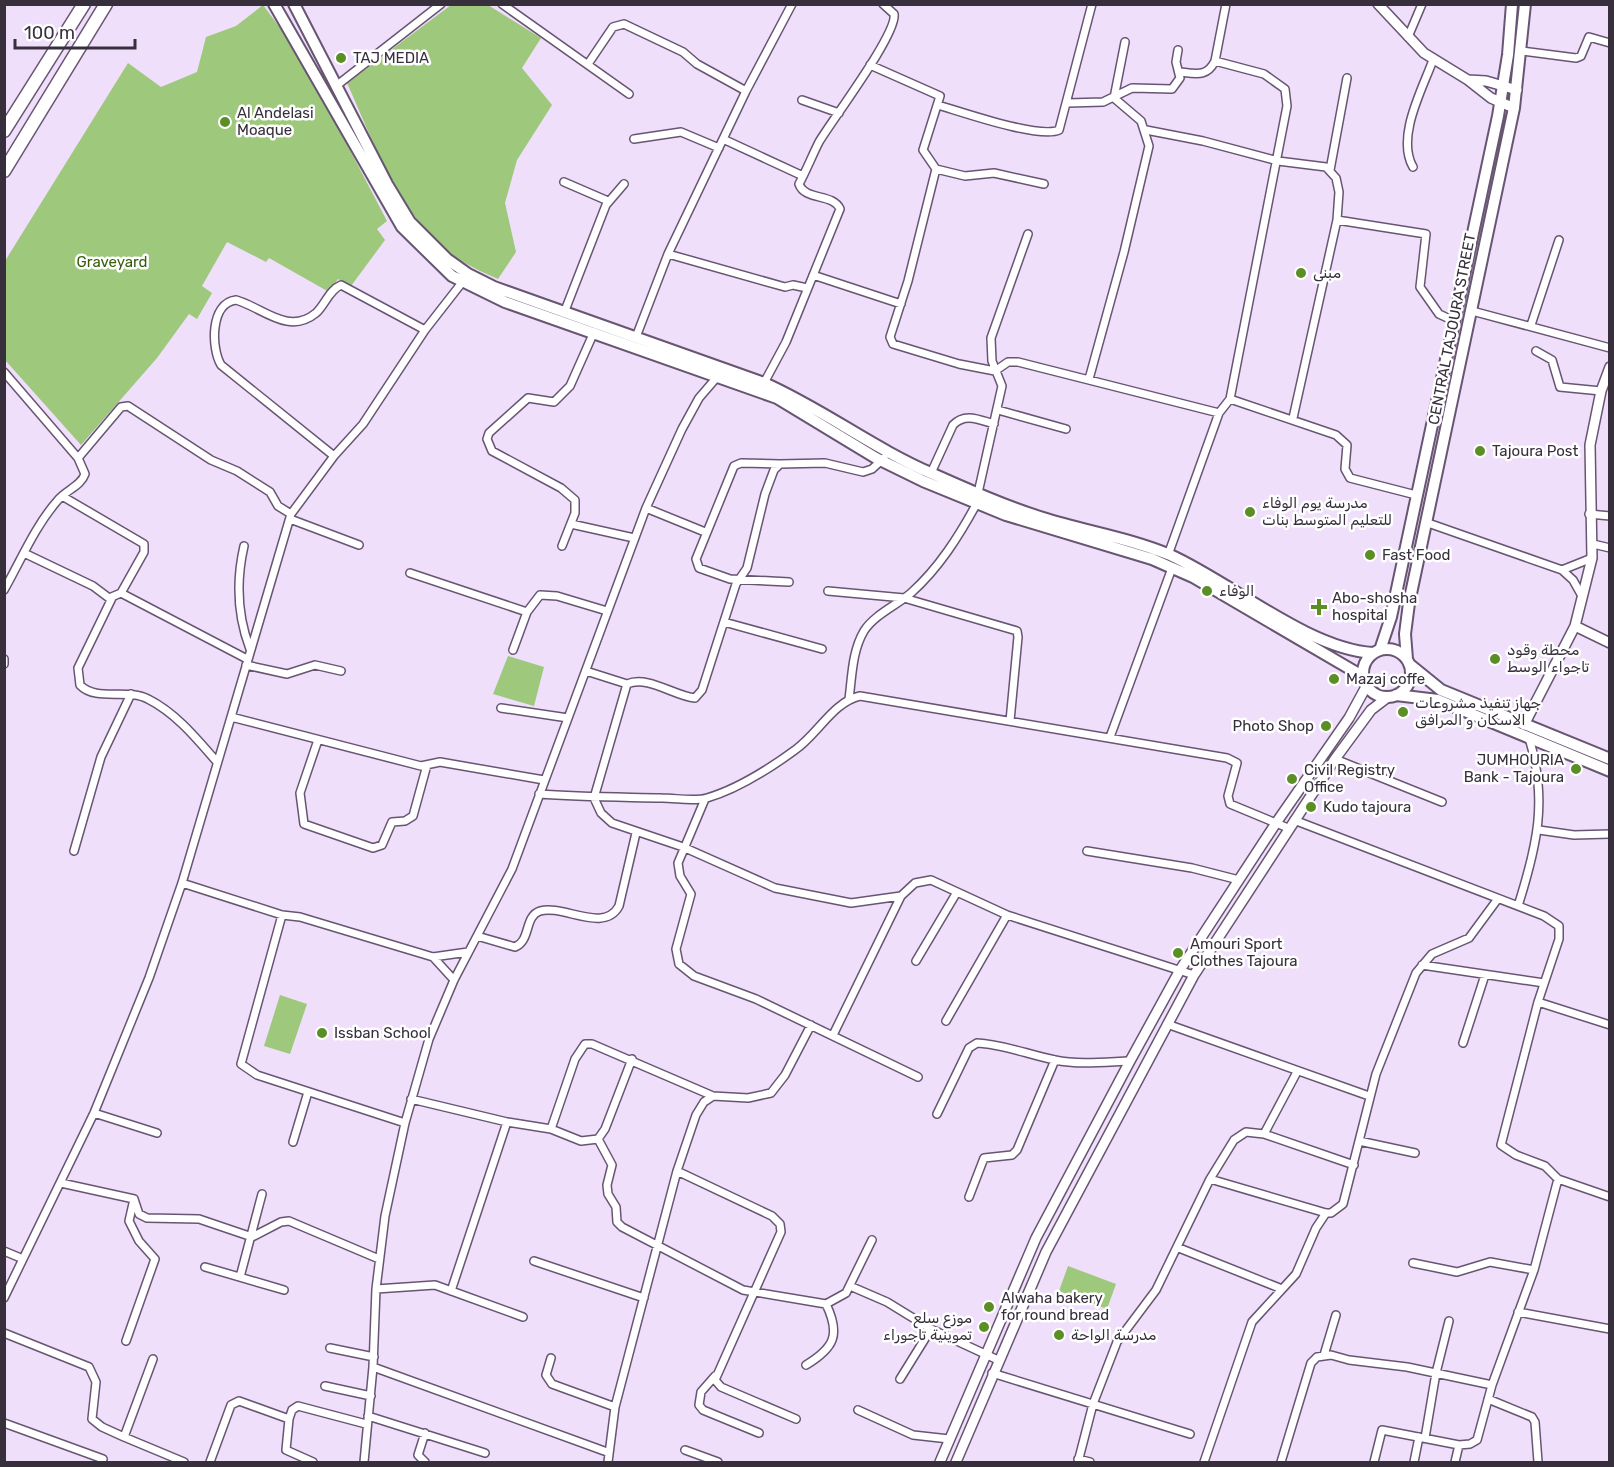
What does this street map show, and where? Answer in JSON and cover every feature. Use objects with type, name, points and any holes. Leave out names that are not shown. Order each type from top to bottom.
[{"type":"highway","points":[[4,131],[84,4]]},
{"type":"highway","points":[[4,171],[105,4]]},
{"type":"main road","points":[[274,4],[382,186]]},
{"type":"main road","points":[[294,4],[336,86],[402,227],[441,268],[505,302],[777,398],[885,457],[977,498],[1168,555],[1279,622],[1365,681],[1372,692],[1438,700],[1610,771]]},
{"type":"main road","points":[[1378,4],[1433,60],[1468,80],[1500,103],[1514,108]]},
{"type":"main road","points":[[940,1462],[984,1353],[1036,1238],[1130,1061],[1180,970],[1276,823],[1349,718],[1365,681],[1365,664],[1377,652],[1391,617],[1500,103],[1512,4]]},
{"type":"main road","name":"CENTRAL TAJOURA STREET","points":[[1408,661],[1405,634],[1409,603],[1428,523],[1514,108],[1522,51],[1525,4]]},
{"type":"main road","points":[[1468,80],[1517,90]]},
{"type":"main road","points":[[465,279],[764,383],[793,397],[885,457],[931,473],[1006,515],[1172,568],[1326,643],[1355,652],[1395,650],[1441,690],[1610,759]]},
{"type":"main road","points":[[1524,725],[1575,626],[1592,558],[1593,544],[1589,514],[1590,445],[1601,391],[1610,367]]},
{"type":"main road","points":[[1575,626],[1610,643]]},
{"type":"main road","points":[[956,1462],[992,1373],[1070,1203],[1194,975],[1288,828],[1371,710],[1408,686],[1411,671],[1408,661]]},
{"type":"street","points":[[336,86],[441,4]]},
{"type":"street","points":[[502,4],[629,94]]},
{"type":"street","points":[[636,337],[668,254],[746,91],[792,4]]},
{"type":"street","points":[[764,383],[786,342],[840,209],[836,203],[799,188],[819,143],[870,65],[895,19],[894,14],[883,4]]},
{"type":"street","points":[[938,105],[1026,129],[1053,133],[1062,126],[1092,4]]},
{"type":"street","points":[[1180,72],[1207,73],[1215,61],[1226,4]]},
{"type":"street","points":[[1408,37],[1422,4]]},
{"type":"street","points":[[588,64],[613,27],[624,24],[683,52],[697,64],[746,91]]},
{"type":"street","points":[[1522,51],[1576,58],[1581,56],[1589,37],[1610,43]]},
{"type":"street","points":[[1114,98],[1125,42]]},
{"type":"street","points":[[1068,103],[1103,102],[1132,88],[1172,89],[1178,83],[1180,72],[1176,62],[1178,50]]},
{"type":"street","points":[[1413,167],[1407,155],[1408,134],[1433,60]]},
{"type":"street","points":[[1168,555],[1220,413],[1230,399],[1287,106],[1285,89],[1264,74],[1215,61]]},
{"type":"street","points":[[870,65],[940,96],[923,150],[936,169],[965,176],[994,173],[1044,184]]},
{"type":"street","points":[[1330,170],[1347,78]]},
{"type":"street","points":[[1089,379],[1124,252],[1149,146],[1146,130],[1136,115],[1114,98]]},
{"type":"street","points":[[802,100],[839,113]]},
{"type":"street","points":[[1146,130],[1203,141],[1278,161],[1326,167],[1336,178],[1339,192],[1336,220],[1293,418]]},
{"type":"street","points":[[634,139],[681,132],[719,148]]},
{"type":"street","points":[[723,139],[803,176]]},
{"type":"street","points":[[936,169],[901,304],[890,337],[893,344],[959,364],[995,371],[1011,361],[1220,413]]},
{"type":"street","points":[[564,182],[608,201]]},
{"type":"street","points":[[564,313],[608,201],[624,184]]},
{"type":"street","points":[[1336,220],[1426,234],[1420,287],[1439,314],[1454,321]]},
{"type":"street","points":[[539,794],[594,798],[705,799],[744,782],[794,751],[849,699],[857,646],[864,632],[870,623],[904,598],[935,568],[963,530],[977,498],[1002,386],[1001,377],[995,371],[991,354],[992,338],[1028,234]]},
{"type":"street","points":[[1531,325],[1559,240]]},
{"type":"street","points":[[668,254],[785,287],[793,285],[807,288]]},
{"type":"street","points":[[813,274],[901,304]]},
{"type":"street","points":[[4,1298],[94,1113],[148,978],[182,883],[291,517],[334,456],[363,424],[425,330],[465,279]]},
{"type":"street","points":[[334,456],[221,365],[216,354],[214,336],[221,308],[230,301],[236,300],[276,320],[297,321],[316,312],[336,287],[341,285],[425,330]]},
{"type":"street","points":[[1472,311],[1610,348]]},
{"type":"street","points":[[562,546],[576,507],[572,496],[492,450],[487,439],[489,433],[528,398],[554,402],[566,392],[594,332]]},
{"type":"street","points":[[1536,351],[1552,360],[1560,387],[1601,391]]},
{"type":"street","points":[[364,1462],[374,1357],[379,1259],[405,1123],[429,1039],[454,980],[512,869],[646,508],[682,429],[699,398],[718,376],[728,369]]},
{"type":"street","points":[[4,372],[85,469],[84,478],[62,496],[24,553],[4,590]]},
{"type":"street","points":[[1230,399],[1293,418],[1341,438],[1347,448],[1345,469],[1350,478],[1416,495]]},
{"type":"street","points":[[78,458],[121,407],[128,406],[210,460],[237,471],[270,492],[278,506],[291,517],[359,545]]},
{"type":"street","points":[[998,410],[1066,429]]},
{"type":"street","points":[[931,473],[953,425],[959,419],[967,417],[994,424]]},
{"type":"street","points":[[789,582],[739,579],[699,568],[696,559],[705,532],[734,465],[741,463],[825,463],[864,472],[872,469],[885,457]]},
{"type":"street","points":[[586,671],[627,684],[633,682],[652,685],[688,697],[698,695],[739,579],[749,560],[765,494],[774,470],[780,464]]},
{"type":"street","points":[[62,496],[144,544],[144,552],[122,593],[112,598],[80,664],[77,677],[80,685],[89,691],[131,694],[148,699],[178,720],[217,762]]},
{"type":"street","points":[[646,508],[705,532]]},
{"type":"street","points":[[1589,514],[1610,516]]},
{"type":"street","points":[[1428,523],[1562,570],[1574,580],[1582,596]]},
{"type":"street","points":[[571,524],[634,538]]},
{"type":"street","points":[[1593,544],[1610,548]]},
{"type":"street","points":[[244,546],[238,582],[242,628],[250,649]]},
{"type":"street","points":[[24,553],[112,598]]},
{"type":"street","points":[[1562,570],[1592,558]]},
{"type":"street","points":[[1110,737],[1172,568]]},
{"type":"street","points":[[410,573],[527,612]]},
{"type":"street","points":[[828,591],[904,598],[1017,631],[1010,721]]},
{"type":"street","points":[[122,593],[247,662],[287,674],[315,665],[341,671]]},
{"type":"street","points":[[513,651],[527,612],[537,597],[543,595],[607,610]]},
{"type":"street","points":[[724,622],[822,649]]},
{"type":"street","points":[[4,659],[4,664]]},
{"type":"street","points":[[627,684],[594,798],[598,809],[608,820],[636,833],[683,848],[775,888],[851,903],[901,896]]},
{"type":"street","points":[[74,850],[101,757],[131,694]]},
{"type":"street","points":[[849,699],[874,697],[1235,760],[1237,767],[1228,796],[1230,804],[1288,828]]},
{"type":"street","points":[[501,708],[568,718]]},
{"type":"street","points":[[231,717],[427,765],[440,762],[544,780]]},
{"type":"street","points":[[1518,906],[1539,830],[1538,772],[1529,738]]},
{"type":"street","points":[[318,740],[300,793],[304,824],[373,848],[382,845],[392,822],[408,820],[413,816],[427,765]]},
{"type":"street","points":[[1335,759],[1442,802]]},
{"type":"street","points":[[705,799],[678,863],[680,876],[691,894],[676,949],[679,964],[694,976],[756,999],[918,1077]]},
{"type":"street","points":[[1294,820],[1554,921],[1560,931],[1538,1002],[1501,1145],[1516,1155],[1545,1166],[1558,1179],[1610,1197]]},
{"type":"street","points":[[1539,830],[1574,835],[1610,834]]},
{"type":"street","points":[[477,936],[515,947],[523,942],[533,917],[540,911],[558,911],[601,918],[611,916],[619,906],[636,833]]},
{"type":"street","points":[[1087,850],[1191,867],[1239,880]]},
{"type":"street","points":[[833,1035],[901,896],[922,880],[931,880],[1007,915],[1194,975]]},
{"type":"street","points":[[182,883],[282,915],[300,917],[433,957],[468,952]]},
{"type":"street","points":[[916,961],[957,892]]},
{"type":"street","points":[[1210,1179],[1326,1213],[1331,1213],[1343,1204],[1369,1096],[1406,998],[1422,965],[1432,954],[1445,946],[1469,938],[1497,900]]},
{"type":"street","points":[[282,915],[240,1061],[243,1066],[257,1075],[405,1123]]},
{"type":"street","points":[[946,1021],[1007,915]]},
{"type":"street","points":[[433,957],[454,980]]},
{"type":"street","points":[[1422,965],[1544,983]]},
{"type":"street","points":[[1463,1043],[1485,975]]},
{"type":"street","points":[[1538,1002],[1610,1025]]},
{"type":"street","points":[[1167,1024],[1369,1096]]},
{"type":"street","points":[[551,1129],[580,1049],[585,1044],[592,1044],[632,1059],[713,1095],[748,1098],[771,1093],[785,1075],[812,1025]]},
{"type":"street","points":[[937,1114],[969,1048],[976,1043],[1055,1060],[1081,1063],[1130,1061]]},
{"type":"street","points":[[598,1138],[632,1059]]},
{"type":"street","points":[[969,1197],[984,1158],[1012,1155],[1017,1150],[1055,1060]]},
{"type":"street","points":[[1264,1134],[1298,1072]]},
{"type":"street","points":[[293,1142],[308,1092]]},
{"type":"street","points":[[608,1462],[607,1452],[615,1407],[677,1171],[696,1115],[704,1102],[713,1095]]},
{"type":"street","points":[[411,1099],[507,1122],[551,1129],[580,1141],[598,1138]]},
{"type":"street","points":[[94,1113],[157,1133]]},
{"type":"street","points":[[451,1291],[507,1122]]},
{"type":"street","points":[[1090,1462],[1078,1461],[1093,1404],[1117,1342],[1148,1305],[1179,1248],[1210,1179],[1239,1134],[1252,1132],[1264,1134],[1354,1165]]},
{"type":"street","points":[[598,1138],[612,1165],[607,1185],[608,1194],[616,1208],[617,1222],[627,1232],[743,1290],[826,1304],[842,1298],[872,1240]]},
{"type":"street","points":[[1359,1141],[1415,1153]]},
{"type":"street","points":[[677,1171],[772,1216],[780,1224],[781,1232],[756,1292],[715,1376],[701,1392],[699,1406],[703,1410],[759,1433]]},
{"type":"street","points":[[1374,1462],[1382,1430],[1459,1444],[1470,1444],[1477,1440],[1492,1385],[1534,1270],[1558,1179]]},
{"type":"street","points":[[61,1183],[134,1199]]},
{"type":"street","points":[[240,1277],[262,1194]]},
{"type":"street","points":[[134,1199],[139,1214],[147,1218],[200,1219],[252,1238],[281,1222],[289,1221],[379,1259]]},
{"type":"street","points":[[126,1341],[155,1259],[139,1241],[129,1221],[134,1199]]},
{"type":"street","points":[[1204,1462],[1252,1322],[1296,1274],[1316,1228],[1326,1213]]},
{"type":"street","points":[[1179,1248],[1282,1289]]},
{"type":"street","points":[[4,1251],[23,1259]]},
{"type":"street","points":[[534,1261],[644,1298]]},
{"type":"street","points":[[1413,1263],[1457,1272],[1490,1262],[1534,1270]]},
{"type":"street","points":[[205,1267],[284,1290]]},
{"type":"street","points":[[376,1289],[435,1285],[523,1317]]},
{"type":"street","points":[[850,1286],[887,1302],[931,1329],[998,1360]]},
{"type":"street","points":[[806,1365],[824,1354],[834,1334],[834,1320],[826,1304]]},
{"type":"street","points":[[1518,1312],[1610,1329]]},
{"type":"street","points":[[1324,1355],[1336,1315]]},
{"type":"street","points":[[1414,1462],[1422,1438],[1449,1321]]},
{"type":"street","points":[[900,1379],[931,1329]]},
{"type":"street","points":[[4,1333],[89,1367],[96,1382],[92,1419],[102,1427],[184,1462]]},
{"type":"street","points":[[330,1348],[374,1357]]},
{"type":"street","points":[[1281,1462],[1311,1363],[1324,1355],[1436,1373],[1492,1385]]},
{"type":"street","points":[[550,1358],[546,1375],[552,1384],[615,1407]]},
{"type":"street","points":[[124,1437],[153,1359]]},
{"type":"street","points":[[373,1367],[607,1452]]},
{"type":"street","points":[[992,1373],[1190,1434]]},
{"type":"street","points":[[715,1376],[721,1387],[796,1419]]},
{"type":"street","points":[[325,1386],[370,1396]]},
{"type":"street","points":[[1488,1399],[1532,1417],[1535,1422],[1538,1462]]},
{"type":"street","points":[[210,1462],[231,1405],[235,1402],[289,1419]]},
{"type":"street","points":[[314,1462],[286,1450],[292,1410],[298,1406],[366,1424]]},
{"type":"street","points":[[858,1410],[904,1433],[922,1438],[950,1439]]},
{"type":"street","points":[[368,1416],[485,1453]]},
{"type":"street","points":[[4,1423],[103,1459]]},
{"type":"street","points":[[425,1433],[418,1455],[425,1462]]},
{"type":"street","points":[[1455,1462],[1459,1444]]},
{"type":"street","points":[[685,1450],[718,1462]]},
{"type":"green space","name":"Graveyard","points":[[263,5],[299,53],[387,221],[377,229],[385,240],[351,286],[338,279],[329,292],[269,258],[266,262],[227,242],[202,286],[212,293],[197,319],[189,314],[157,358],[81,445],[5,360],[5,261],[128,63],[161,87],[197,72],[206,37],[236,26]]},
{"type":"green space","points":[[451,5],[488,5],[541,38],[522,68],[552,105],[517,160],[505,203],[516,252],[498,279],[465,263],[443,247],[424,228],[393,183],[347,83]]},
{"type":"green space","points":[[508,656],[544,667],[534,706],[493,694]]},
{"type":"green space","points":[[280,995],[307,1004],[290,1054],[264,1046]]},
{"type":"green space","points":[[1068,1266],[1116,1284],[1107,1309],[1059,1291]]},
{"type":"place","name":"TAJ MEDIA","points":[[341,58]]},
{"type":"place","name":"Al Andelasi Moaque","points":[[225,122]]},
{"type":"place","name":"مبنى","points":[[1301,273]]},
{"type":"place","name":"Tajoura Post","points":[[1480,451]]},
{"type":"place","name":"مدرسة يوم الوفاء للتعليم المتوسط بنات","points":[[1250,512]]},
{"type":"place","name":"Fast Food","points":[[1370,555]]},
{"type":"place","name":"الوفاء","points":[[1207,591]]},
{"type":"place","name":"Abo-shosha hospital","points":[[1319,607]]},
{"type":"place","name":"محطة وقود تاجواء الوسط","points":[[1495,659]]},
{"type":"place","name":"Mazaj coffe","points":[[1334,679]]},
{"type":"place","name":"جهاز تنفيذ مشروعات الاسكان و المرافق","points":[[1403,712]]},
{"type":"place","name":"Photo Shop","points":[[1326,726]]},
{"type":"place","name":"JUMHOURIA Bank - Tajoura","points":[[1576,769]]},
{"type":"place","name":"Civil Registry Office","points":[[1292,779]]},
{"type":"place","name":"Kudo tajoura","points":[[1311,807]]},
{"type":"place","name":"Amouri Sport Clothes Tajoura","points":[[1178,953]]},
{"type":"place","name":"Issban School","points":[[322,1033]]},
{"type":"place","name":"Alwaha bakery for round bread","points":[[989,1307]]},
{"type":"place","name":"موزع سلع تموينية تاجوراء","points":[[984,1327]]},
{"type":"place","name":"مدرسة الواحة","points":[[1059,1335]]}]
